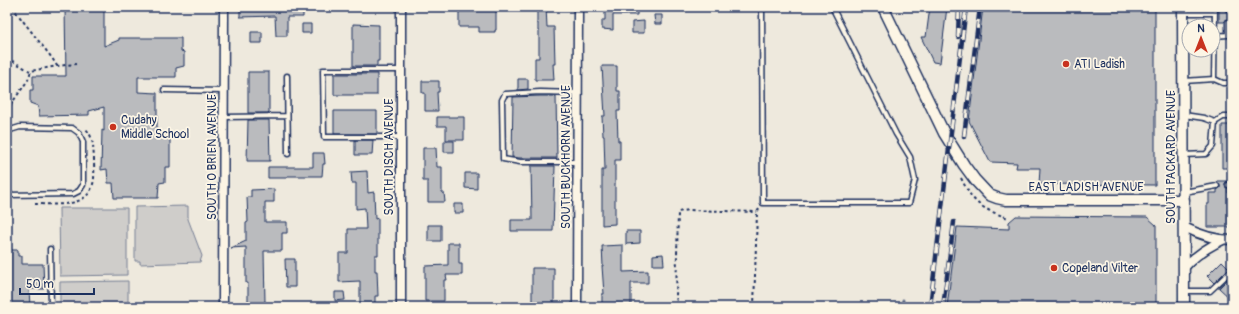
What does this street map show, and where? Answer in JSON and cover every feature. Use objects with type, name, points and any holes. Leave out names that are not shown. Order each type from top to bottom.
[{"type":"street","name":"SOUTH O BRIEN AVENUE","points":[[223,307],[224,7]]},
{"type":"street","name":"SOUTH DISCH AVENUE","points":[[401,7],[401,307]]},
{"type":"street","name":"SOUTH BUCKHORN AVENUE","points":[[578,7],[578,307]]},
{"type":"street","name":"EAST LADISH AVENUE","points":[[883,7],[944,133],[975,180],[989,195],[1006,200],[1184,196]]},
{"type":"street","name":"SOUTH PACKARD AVENUE","points":[[1184,58],[1183,81],[1184,307]]},
{"type":"street","points":[[1184,227],[1200,234],[1228,240]]},
{"type":"street","points":[[1184,268],[1202,251],[1228,240]]},
{"type":"lane","points":[[762,7],[763,203],[909,203],[915,180],[910,157],[896,134],[832,7]]},
{"type":"lane","points":[[1215,7],[1215,18]]},
{"type":"lane","points":[[1183,10],[1215,13]]},
{"type":"lane","points":[[1221,36],[1228,35],[1228,22]]},
{"type":"lane","points":[[1214,58],[1214,79]]},
{"type":"lane","points":[[401,70],[324,70],[324,137],[401,137]]},
{"type":"lane","points":[[287,76],[288,154]]},
{"type":"lane","points":[[1183,81],[1214,79],[1223,83],[1232,83]]},
{"type":"lane","points":[[164,90],[224,91]]},
{"type":"lane","points":[[577,162],[520,162],[503,159],[502,100],[505,94],[540,92],[578,93]]},
{"type":"lane","points":[[1183,115],[1204,118],[1215,122]]},
{"type":"lane","points":[[224,117],[287,116]]},
{"type":"lane","points":[[1215,122],[1223,117],[1232,117]]},
{"type":"lane","points":[[1184,155],[1206,154],[1213,146],[1215,122]]},
{"type":"lane","points":[[7,131],[20,127],[72,128],[79,133],[83,142],[83,185],[79,191],[73,194],[7,195]]},
{"type":"lane","points":[[1184,196],[1217,186]]},
{"type":"lane","points":[[50,249],[51,307]]},
{"type":"lane","points":[[1184,291],[1210,291],[1232,270]]},
{"type":"path","points":[[12,7],[57,66]]},
{"type":"path","points":[[7,58],[31,71],[76,64]]},
{"type":"path","points":[[7,110],[28,80],[31,71]]},
{"type":"path","points":[[35,204],[71,204],[85,198],[91,191],[94,183],[94,145],[89,132],[84,127]]},
{"type":"path","points":[[754,307],[757,212],[763,203]]},
{"type":"path","points":[[678,307],[676,297],[678,212],[689,210],[757,212]]},
{"type":"shaded area","points":[[188,206],[188,219],[202,256],[200,262],[140,264],[140,261],[135,261],[135,207]]},
{"type":"shaded area","points":[[59,208],[127,208],[127,275],[60,276]]},
{"type":"shaded area","points":[[128,281],[128,307],[60,307],[60,282]]},
{"type":"building","points":[[65,7],[104,7],[104,46],[119,40],[119,38],[181,38],[181,51],[184,52],[184,66],[176,68],[176,77],[138,77],[138,92],[157,93],[157,136],[170,136],[170,167],[165,167],[165,182],[159,183],[158,198],[114,198],[113,183],[108,183],[107,169],[101,170],[104,107],[89,111],[89,115],[39,116],[38,106],[30,103],[30,90],[33,90],[33,76],[66,76]]},
{"type":"building","points":[[240,7],[303,7],[303,17],[287,17],[287,36],[276,36],[275,16],[240,17]]},
{"type":"building","points":[[459,7],[496,7],[495,32],[479,32],[479,27],[459,27]]},
{"type":"building","points":[[537,7],[546,7],[547,27],[554,27],[554,80],[535,80],[535,58],[539,58]]},
{"type":"building","points":[[605,7],[637,7],[637,15],[613,15],[613,30],[602,29],[602,20],[605,20]]},
{"type":"building","points":[[930,7],[947,7],[940,63],[933,62],[921,37],[926,37]]},
{"type":"building","name":"ATI Ladish","points":[[983,7],[1155,7],[1155,185],[1039,184],[1040,168],[1016,168],[1017,163],[990,162],[969,121]]},
{"type":"building","points":[[1219,9],[1225,9],[1228,12],[1232,9],[1232,22],[1228,19],[1221,22],[1221,18],[1219,18]]},
{"type":"building","points":[[654,15],[662,15],[662,24],[655,24]]},
{"type":"building","points":[[644,21],[644,33],[632,33],[632,22]]},
{"type":"building","points":[[302,24],[311,24],[311,33],[302,33]]},
{"type":"building","points":[[353,24],[379,25],[379,61],[377,61],[377,66],[353,66]]},
{"type":"building","points":[[251,32],[262,32],[262,43],[251,43]]},
{"type":"building","points":[[602,66],[617,66],[617,91],[620,91],[620,111],[617,111],[620,160],[615,160],[615,224],[602,225],[602,170],[605,170],[602,116],[605,116]]},
{"type":"building","points":[[248,72],[269,72],[269,113],[248,113]]},
{"type":"building","points":[[334,74],[377,74],[377,95],[334,95]]},
{"type":"building","points":[[518,79],[528,79],[528,89],[518,90]]},
{"type":"building","points":[[422,81],[439,81],[439,92],[437,92],[438,111],[425,111],[425,93],[422,93]]},
{"type":"building","points":[[556,96],[557,158],[512,157],[513,97]]},
{"type":"building","points":[[334,111],[377,111],[377,134],[334,134]]},
{"type":"building","points":[[437,117],[464,117],[464,140],[446,140],[446,126],[437,126]]},
{"type":"building","points":[[248,120],[269,120],[270,161],[247,161]]},
{"type":"building","points":[[1222,125],[1232,125],[1232,168],[1222,168]]},
{"type":"building","points":[[355,140],[373,140],[372,155],[355,155]]},
{"type":"building","points":[[444,141],[454,141],[454,152],[444,152]]},
{"type":"building","points":[[423,148],[436,148],[437,167],[442,167],[442,193],[444,193],[445,202],[428,202],[428,181],[423,181]]},
{"type":"building","points":[[313,153],[324,153],[325,164],[323,164],[322,176],[287,176],[287,178],[268,178],[268,167],[313,167]]},
{"type":"building","points":[[531,166],[555,166],[553,231],[511,231],[511,220],[532,220]]},
{"type":"building","points":[[367,171],[368,193],[374,192],[375,219],[378,218],[378,255],[375,255],[375,271],[377,271],[378,296],[375,296],[375,307],[360,307],[360,281],[339,282],[339,253],[348,253],[348,229],[366,229],[365,208],[356,209],[356,183],[352,183],[351,172]]},
{"type":"building","points":[[465,173],[477,173],[477,189],[465,188]]},
{"type":"building","points":[[1217,181],[1228,181],[1225,183],[1225,186],[1228,188],[1228,193],[1232,193],[1232,227],[1207,227],[1207,204],[1209,204],[1209,193],[1217,193],[1220,186]]},
{"type":"building","points":[[274,189],[274,202],[265,202],[265,222],[287,222],[287,233],[282,233],[282,251],[264,251],[265,303],[248,303],[248,283],[246,283],[246,247],[231,248],[246,241],[246,223],[248,222],[247,197],[251,197],[251,190]]},
{"type":"building","points":[[454,204],[463,204],[463,213],[454,213]]},
{"type":"building","name":"Copeland Vilter","points":[[1016,216],[1147,217],[1156,225],[1156,307],[947,307],[957,227],[1009,229],[1009,222]]},
{"type":"building","points":[[428,225],[441,225],[441,241],[428,241]]},
{"type":"building","points":[[626,231],[640,231],[640,243],[626,244]]},
{"type":"building","points":[[448,243],[459,243],[459,264],[462,264],[462,275],[446,275],[447,280],[444,280],[444,301],[425,301],[425,266],[448,265]]},
{"type":"building","points":[[623,245],[623,272],[648,271],[648,283],[631,283],[631,307],[602,307],[602,294],[604,294],[602,246]]},
{"type":"building","points":[[7,250],[18,250],[18,256],[22,256],[22,264],[43,264],[44,289],[29,289],[30,307],[7,307]]},
{"type":"building","points":[[663,254],[664,265],[653,265],[653,255]]},
{"type":"building","points":[[285,259],[295,259],[295,287],[286,287]]},
{"type":"building","points":[[1222,261],[1229,268],[1214,283],[1207,276]]},
{"type":"building","points":[[532,268],[554,268],[554,307],[532,307]]},
{"type":"building","points":[[1232,275],[1232,300],[1219,288]]},
{"type":"building","points":[[335,292],[344,292],[345,300],[335,301]]},
{"type":"waterway","points":[[902,307],[903,300]]},
{"type":"railway","points":[[958,37],[959,7]]},
{"type":"railway","points":[[930,307],[966,7]]},
{"type":"railway","points":[[964,136],[980,7]]},
{"type":"railway","points":[[943,307],[954,222]]},
{"type":"place","name":"ATI Ladish","points":[[1066,64]]},
{"type":"place","name":"Cudahy Middle School","points":[[113,127]]},
{"type":"place","name":"Copeland Vilter","points":[[1054,268]]}]
